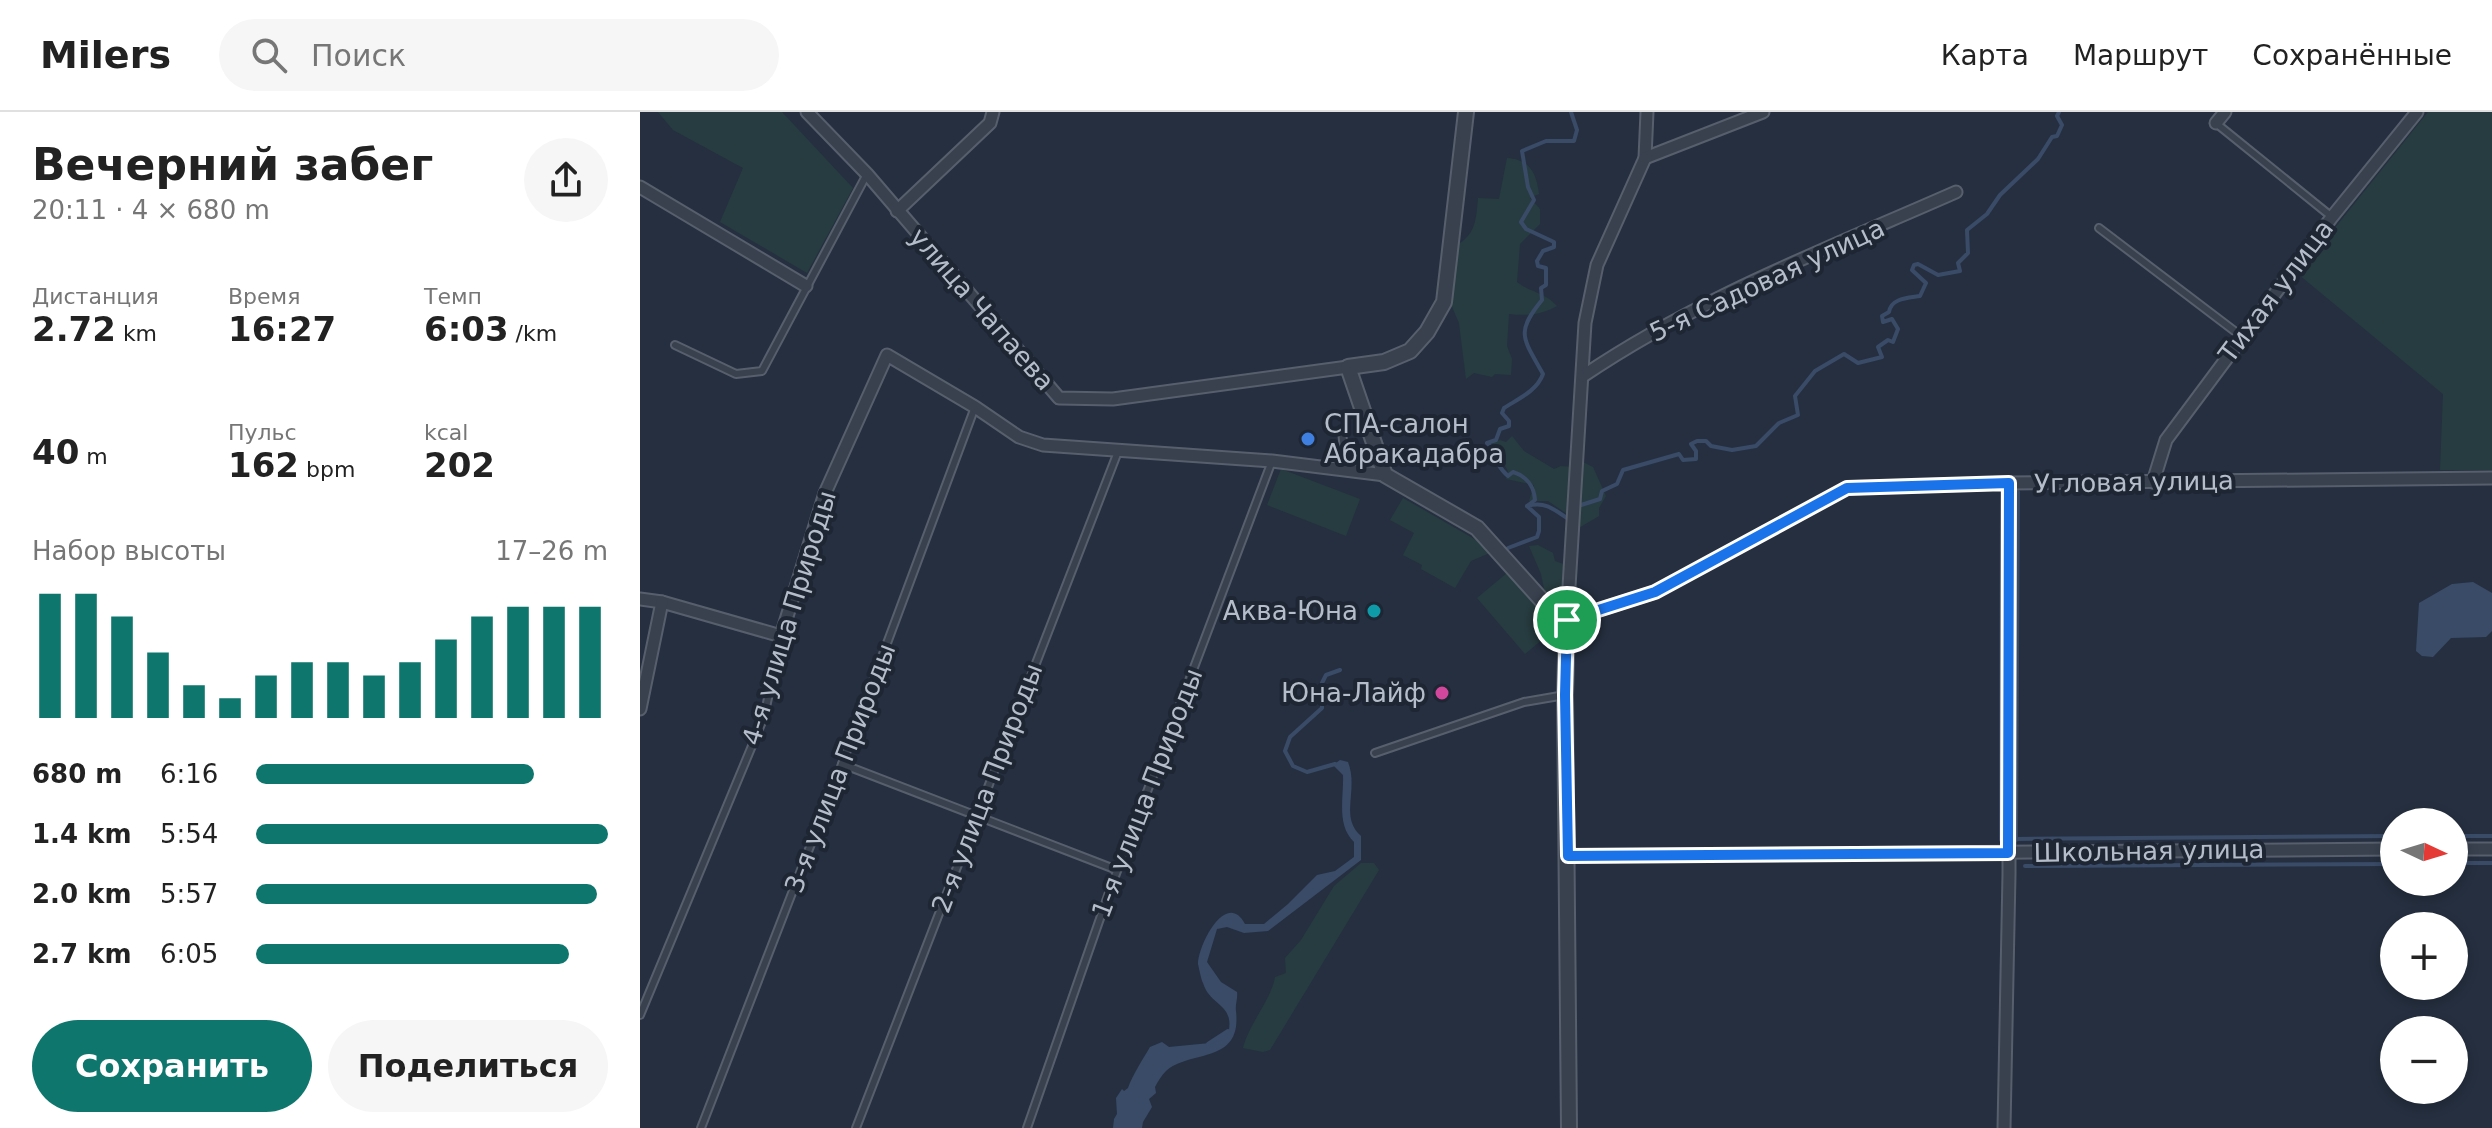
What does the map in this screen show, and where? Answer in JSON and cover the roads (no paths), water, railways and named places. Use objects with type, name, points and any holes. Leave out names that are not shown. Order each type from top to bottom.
[{"type":"street","name":"улица Чапаева","points":[[807,112],[867,174],[1059,398],[1113,399],[1348,367]]},
{"type":"street","points":[[897,211],[990,123],[993,112]]},
{"type":"street","points":[[1384,470],[1348,367],[1384,362],[1410,351],[1427,332],[1444,302],[1466,112]]},
{"type":"street","points":[[1569,1128],[1565,695],[1585,323],[1597,265],[1645,158],[1647,112]]},
{"type":"street","points":[[1645,158],[1763,112]]},
{"type":"street","points":[[2216,123],[2225,112]]},
{"type":"street","name":"Тихая улица","points":[[2153,482],[2166,440],[2332,217],[2417,112]]},
{"type":"street","points":[[640,187],[806,286]]},
{"type":"street","name":"5-я Садовая улица","points":[[1583,376],[1617,353],[1725,294],[1956,192]]},
{"type":"street","name":"4-я улица Природы","points":[[781,636],[825,493],[887,355],[975,407]]},
{"type":"street","points":[[975,407],[1019,437],[1043,445],[1384,470],[1477,528],[1548,607],[1567,620]]},
{"type":"street","name":"Угловая улица","points":[[1567,620],[1655,592],[1847,488],[2009,483],[2492,478]]},
{"type":"street","points":[[2004,1128],[2009,483]]},
{"type":"street","points":[[640,599],[662,602],[781,636]]},
{"type":"street","points":[[640,709],[662,602]]},
{"type":"street","name":"Школьная улица","points":[[1568,856],[2380,849]]},
{"type":"street","points":[[2468,849],[2492,849]]},
{"type":"lane","points":[[2216,123],[2332,217]]},
{"type":"lane","points":[[675,345],[736,374],[762,371],[867,174]]},
{"type":"lane","points":[[2099,228],[2241,336]]},
{"type":"lane","name":"3-я улица Природы","points":[[701,1128],[842,764],[975,407]]},
{"type":"lane","points":[[1342,431],[1344,450],[1384,470]]},
{"type":"lane","name":"2-я улица Природы","points":[[856,1128],[1119,449]]},
{"type":"lane","name":"1-я улица Природы","points":[[1027,1128],[1117,870],[1272,461]]},
{"type":"lane","name":"4-я улица Природы","points":[[640,1015],[764,717],[781,636]]},
{"type":"lane","points":[[1375,753],[1524,702],[1565,695]]},
{"type":"lane","points":[[842,764],[1117,870]]},
{"type":"water","points":[[2473,582],[2492,593],[2492,631],[2486,637],[2451,638],[2433,657],[2422,656],[2416,651],[2419,603],[2452,584]]},
{"type":"water","points":[[1340,760],[1348,762],[1351,772],[1350,812],[1355,829],[1361,836],[1361,860],[1268,931],[1244,933],[1227,927],[1217,929],[1207,962],[1221,982],[1237,992],[1236,1028],[1231,1040],[1223,1048],[1176,1064],[1166,1071],[1155,1087],[1156,1093],[1149,1099],[1152,1107],[1142,1128],[1113,1128],[1117,1114],[1116,1098],[1122,1089],[1128,1088],[1150,1047],[1162,1042],[1169,1047],[1210,1043],[1229,1030],[1228,1014],[1206,991],[1198,964],[1203,945],[1214,924],[1230,913],[1238,915],[1245,924],[1264,924],[1317,875],[1335,871],[1354,857],[1354,842],[1343,819],[1343,775],[1333,765]]},
{"type":"waterway","points":[[1527,506],[1535,500],[1531,486],[1518,474],[1513,472],[1508,476],[1487,443],[1496,440],[1500,429],[1509,426],[1502,413],[1504,408],[1532,390],[1543,374],[1527,343],[1525,328],[1542,300],[1541,288],[1546,285],[1546,268],[1538,266],[1537,261],[1543,251],[1554,247],[1554,242],[1526,229],[1521,222],[1534,200],[1528,187],[1522,151],[1546,141],[1574,141],[1577,130],[1571,112]]},
{"type":"waterway","points":[[1578,506],[1600,499],[1602,491],[1617,484],[1623,470],[1679,454],[1683,460],[1696,459],[1696,451],[1691,444],[1697,441],[1732,450],[1756,446],[1779,423],[1798,415],[1795,396],[1815,371],[1844,354],[1858,363],[1882,357],[1878,347],[1888,340],[1893,342],[1898,329],[1892,319],[1883,322],[1882,316],[1897,301],[1920,296],[1926,283],[1912,270],[1914,265],[1918,264],[1938,275],[1960,271],[1958,263],[1968,253],[1967,230],[1987,214],[2000,195],[2038,159],[2052,137],[2057,136],[2062,125],[2057,116],[2059,112]]},
{"type":"waterway","points":[[2001,840],[2002,491]]},
{"type":"waterway","points":[[2016,840],[2018,492]]},
{"type":"waterway","points":[[1508,548],[1537,537],[1539,517],[1527,506],[1544,505],[1568,519]]},
{"type":"waterway","points":[[1335,764],[1307,772],[1293,766],[1285,751],[1290,737],[1322,708],[1322,683],[1326,675],[1340,670]]},
{"type":"waterway","points":[[2016,839],[2380,836]]},
{"type":"waterway","points":[[2468,836],[2492,836]]},
{"type":"waterway","points":[[2468,863],[2492,863]]},
{"type":"waterway","points":[[2025,866],[2380,864]]},
{"type":"waterway","points":[[1208,1044],[1228,1031]]},
{"type":"place","name":"СПА-салон Абракадабра","points":[[1308,439]]},
{"type":"place","name":"Аква-Юна","points":[[1374,611]]},
{"type":"place","name":"Юна-Лайф","points":[[1442,693]]}]
